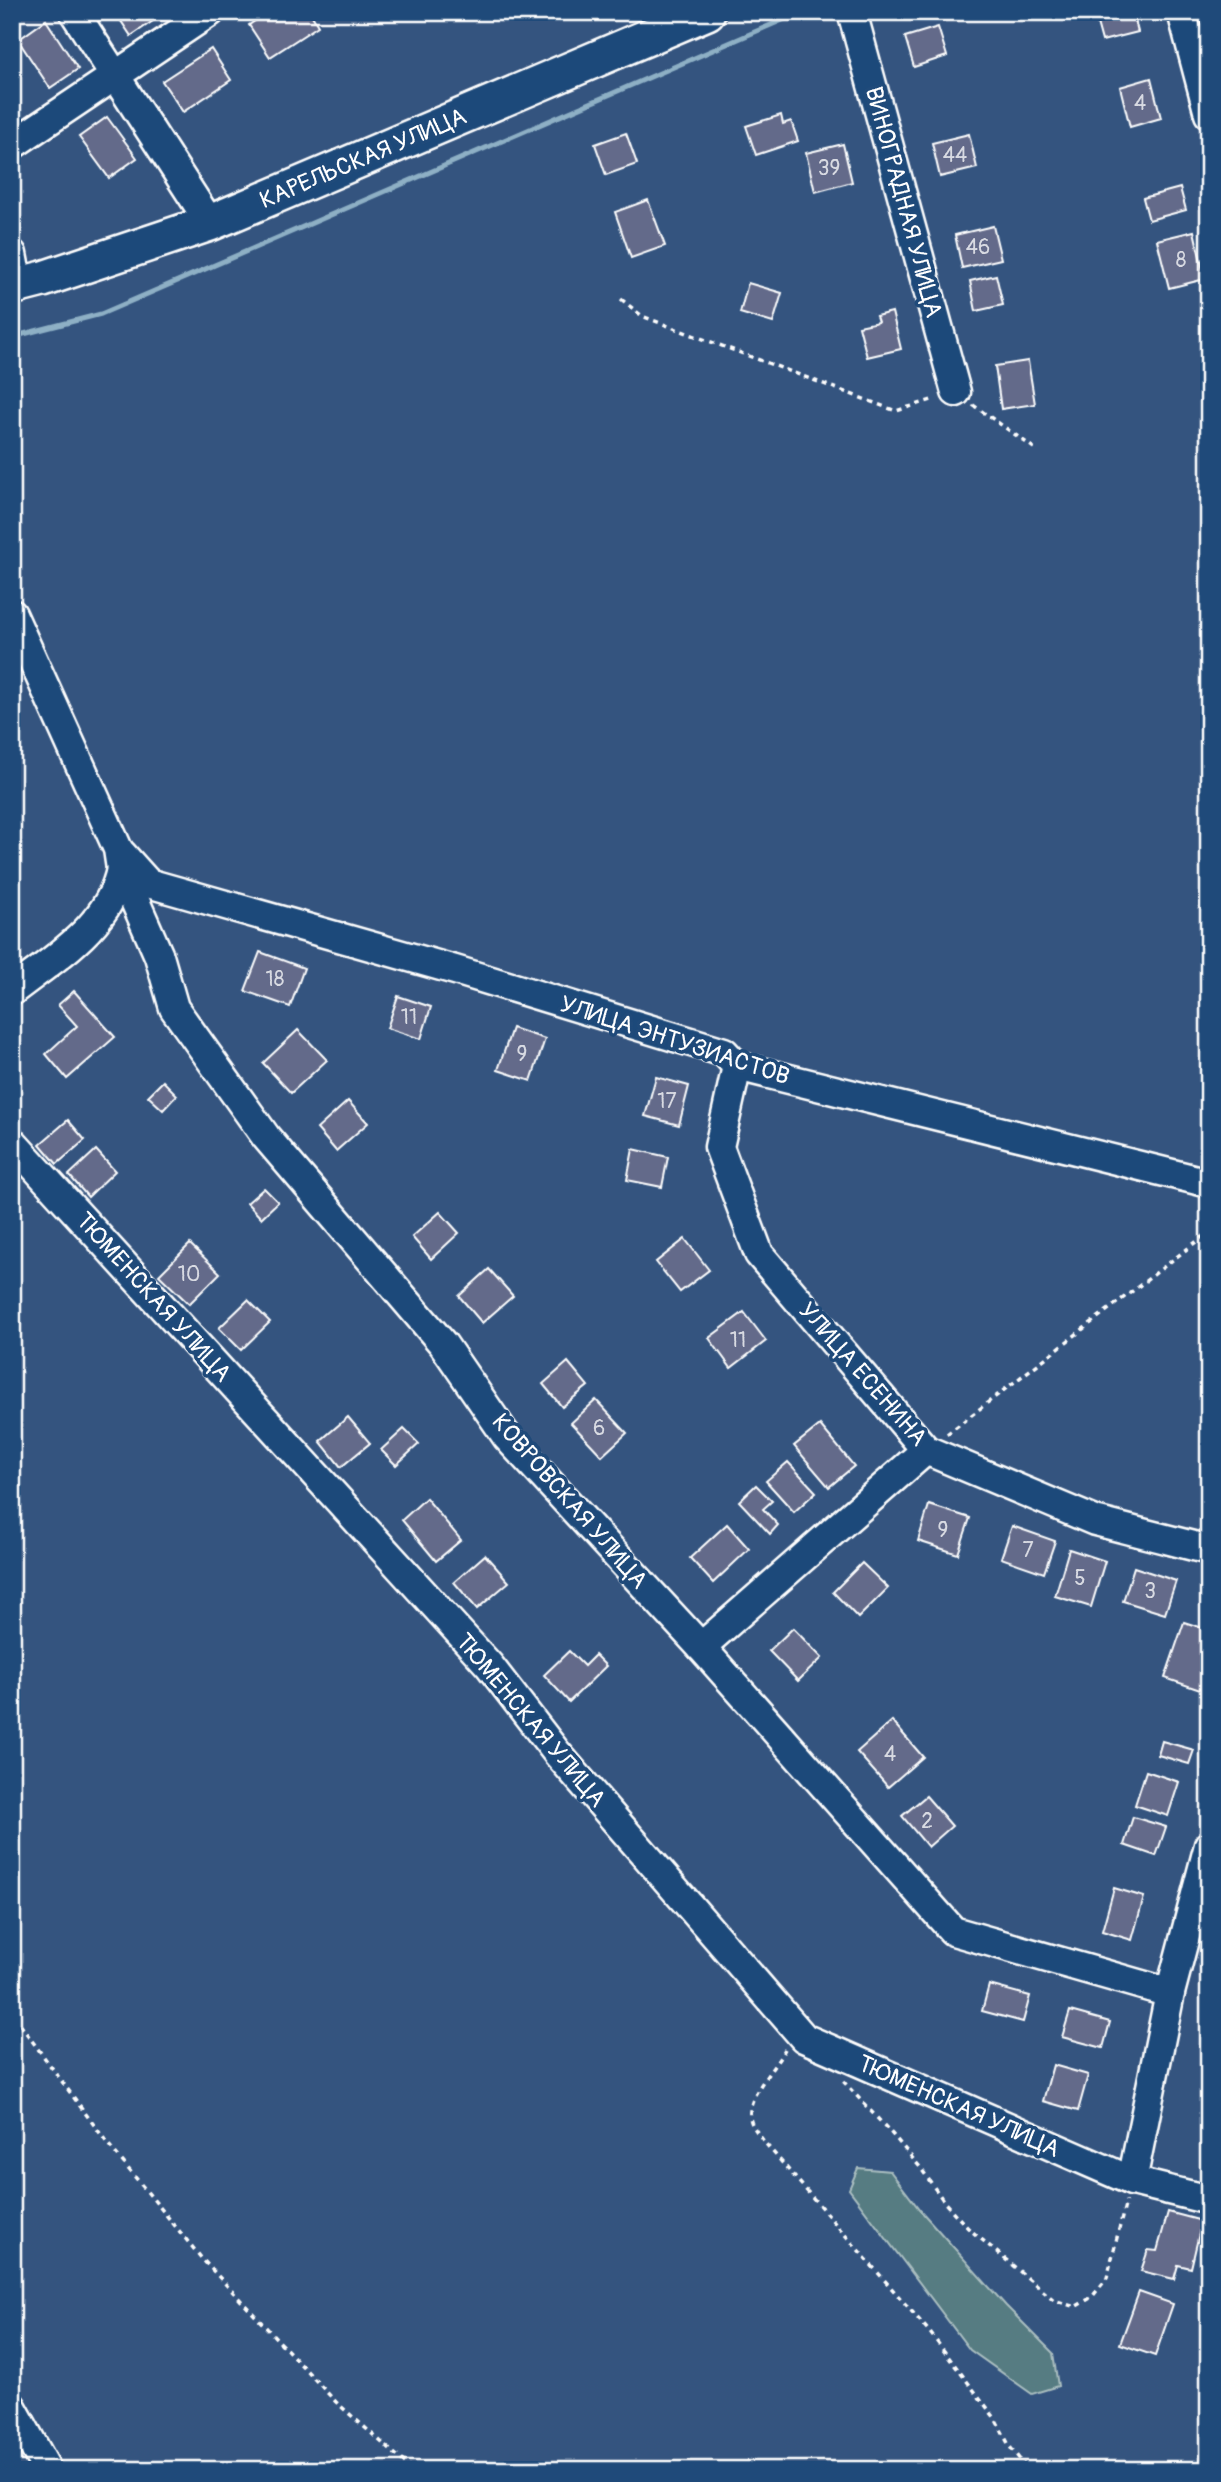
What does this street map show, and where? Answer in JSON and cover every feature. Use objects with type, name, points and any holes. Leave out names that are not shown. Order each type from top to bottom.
[{"type":"main road","name":"КАРЕЛЬСКАЯ УЛИЦА","points":[[14,276],[210,223],[707,12]]},
{"type":"street","points":[[74,12],[210,223]]},
{"type":"street","points":[[12,145],[210,12]]},
{"type":"street","name":"ВИНОГРАДНАЯ УЛИЦА","points":[[852,12],[956,392]]},
{"type":"street","points":[[1182,12],[1209,114]]},
{"type":"street","name":"КОВРОВСКАЯ УЛИЦА","points":[[12,614],[159,956],[174,1008],[266,1137],[443,1344],[508,1437],[701,1647],[953,1931],[1170,1993]]},
{"type":"street","points":[[12,991],[74,942],[97,920],[117,889],[119,859]]},
{"type":"street","name":"УЛИЦА ЭНТУЗИАСТОВ","points":[[119,859],[148,883],[455,970],[724,1052],[737,1066],[1209,1183]]},
{"type":"street","name":"УЛИЦА ЕСЕНИНА","points":[[737,1066],[719,1147],[759,1254],[926,1450],[1095,1521],[1209,1550]]},
{"type":"street","name":"ТЮМЕНСКАЯ УЛИЦА","points":[[12,1142],[489,1665],[557,1753],[804,2038],[1132,2181],[1209,2200]]},
{"type":"street","points":[[701,1647],[926,1450]]},
{"type":"street","points":[[1132,2181],[1170,1993],[1209,1845]]},
{"type":"street","points":[[12,2407],[47,2470]]},
{"type":"path","points":[[621,299],[642,316],[896,411],[956,392],[1034,448]]},
{"type":"path","points":[[926,1450],[1209,1232]]},
{"type":"path","points":[[12,2019],[19,2023],[108,2144],[204,2260],[336,2402],[413,2470]]},
{"type":"path","points":[[804,2038],[787,2045],[776,2066],[760,2086],[749,2106],[750,2122],[765,2143],[929,2330],[995,2418],[1010,2447],[1028,2470]]},
{"type":"path","points":[[838,2077],[892,2133],[920,2167],[944,2203],[968,2228],[1054,2300],[1075,2306],[1092,2297],[1107,2278],[1132,2181]]},
{"type":"green space","points":[[858,2168],[890,2171],[920,2210],[1006,2306],[1053,2353],[1058,2386],[1032,2394],[970,2350],[849,2189]]},
{"type":"building","points":[[115,12],[166,12],[131,36]]},
{"type":"building","points":[[268,12],[310,12],[318,26],[270,57],[249,25]]},
{"type":"building","points":[[1094,12],[1133,12],[1138,32],[1102,41]]},
{"type":"building","points":[[46,20],[78,69],[50,88],[18,40]]},
{"type":"building","points":[[938,27],[947,56],[914,67],[905,37]]},
{"type":"building","points":[[211,49],[231,80],[183,112],[162,81]]},
{"type":"building","points":[[1151,78],[1161,118],[1130,127],[1120,87]]},
{"type":"building","points":[[781,115],[783,124],[791,121],[798,141],[756,155],[746,126]]},
{"type":"building","points":[[107,117],[137,158],[109,178],[79,137]]},
{"type":"building","points":[[626,133],[637,164],[606,175],[595,144]]},
{"type":"building","points":[[969,134],[977,168],[940,177],[932,143]]},
{"type":"building","points":[[843,144],[852,182],[815,192],[806,153]]},
{"type":"building","points":[[1180,188],[1186,210],[1149,220],[1143,198]]},
{"type":"building","points":[[648,200],[665,246],[631,258],[615,212]]},
{"type":"building","points":[[993,226],[1001,259],[962,268],[955,235]]},
{"type":"building","points":[[1194,231],[1205,279],[1169,288],[1157,240]]},
{"type":"building","points":[[996,275],[1003,305],[976,311],[970,281]]},
{"type":"building","points":[[748,283],[782,293],[773,323],[740,313]]},
{"type":"building","points":[[892,312],[901,349],[867,357],[859,326],[878,322],[876,316]]},
{"type":"building","points":[[1028,361],[1035,404],[1001,409],[995,366]]},
{"type":"building","points":[[260,952],[304,968],[290,1007],[245,991]]},
{"type":"building","points":[[74,991],[115,1037],[67,1079],[46,1054],[77,1026],[58,1005]]},
{"type":"building","points":[[398,996],[431,1007],[421,1039],[387,1028]]},
{"type":"building","points":[[512,1028],[545,1039],[531,1081],[498,1070]]},
{"type":"building","points":[[298,1030],[327,1060],[291,1093],[263,1063]]},
{"type":"building","points":[[656,1077],[689,1086],[679,1125],[645,1116]]},
{"type":"building","points":[[163,1081],[177,1095],[163,1110],[148,1096]]},
{"type":"building","points":[[348,1101],[368,1123],[336,1151],[317,1129]]},
{"type":"building","points":[[68,1120],[85,1140],[57,1164],[40,1144]]},
{"type":"building","points":[[633,1149],[668,1157],[662,1187],[627,1180]]},
{"type":"building","points":[[96,1150],[115,1171],[88,1197],[69,1175]]},
{"type":"building","points":[[264,1188],[278,1202],[261,1218],[247,1203]]},
{"type":"building","points":[[440,1212],[459,1233],[431,1259],[412,1237]]},
{"type":"building","points":[[685,1239],[709,1270],[680,1292],[656,1262]]},
{"type":"building","points":[[190,1244],[220,1273],[189,1304],[159,1275]]},
{"type":"building","points":[[489,1269],[513,1296],[482,1323],[459,1296]]},
{"type":"building","points":[[248,1300],[270,1322],[241,1350],[219,1328]]},
{"type":"building","points":[[744,1312],[766,1341],[731,1368],[709,1338]]},
{"type":"building","points":[[568,1362],[588,1386],[562,1407],[543,1384]]},
{"type":"building","points":[[596,1400],[627,1433],[602,1456],[571,1423]]},
{"type":"building","points":[[348,1417],[370,1443],[341,1467],[320,1441]]},
{"type":"building","points":[[820,1425],[854,1466],[829,1487],[794,1446]]},
{"type":"building","points":[[404,1429],[419,1444],[396,1465],[381,1450]]},
{"type":"building","points":[[788,1462],[816,1492],[794,1512],[766,1481]]},
{"type":"building","points":[[756,1485],[772,1501],[763,1509],[778,1525],[770,1534],[739,1501]]},
{"type":"building","points":[[426,1498],[461,1540],[436,1561],[402,1520]]},
{"type":"building","points":[[929,1505],[970,1518],[958,1554],[918,1541]]},
{"type":"building","points":[[727,1524],[749,1549],[713,1583],[690,1558]]},
{"type":"building","points":[[1012,1526],[1055,1541],[1044,1573],[1001,1558]]},
{"type":"building","points":[[1069,1549],[1105,1561],[1091,1607],[1055,1596]]},
{"type":"building","points":[[485,1555],[509,1582],[477,1609],[454,1582]]},
{"type":"building","points":[[862,1563],[888,1588],[858,1618],[833,1592]]},
{"type":"building","points":[[1134,1567],[1176,1581],[1165,1614],[1123,1601]]},
{"type":"building","points":[[1184,1622],[1209,1630],[1209,1682],[1206,1692],[1165,1678]]},
{"type":"building","points":[[793,1628],[822,1658],[798,1681],[769,1651]]},
{"type":"building","points":[[569,1651],[584,1666],[595,1655],[606,1666],[569,1702],[544,1675]]},
{"type":"building","points":[[892,1721],[923,1757],[888,1787],[857,1752]]},
{"type":"building","points":[[1162,1741],[1194,1750],[1189,1764],[1158,1755]]},
{"type":"building","points":[[1146,1771],[1179,1782],[1168,1816],[1135,1805]]},
{"type":"building","points":[[926,1796],[952,1826],[928,1847],[902,1816]]},
{"type":"building","points":[[1133,1817],[1166,1827],[1156,1856],[1124,1845]]},
{"type":"building","points":[[1114,1888],[1144,1897],[1132,1940],[1102,1931]]},
{"type":"building","points":[[989,1985],[1030,1996],[1023,2022],[982,2011]]},
{"type":"building","points":[[1070,2011],[1110,2022],[1103,2048],[1062,2037]]},
{"type":"building","points":[[1053,2065],[1088,2075],[1078,2111],[1043,2101]]},
{"type":"building","points":[[1168,2212],[1202,2221],[1191,2268],[1178,2265],[1174,2279],[1141,2271],[1148,2250],[1157,2251]]},
{"type":"building","points":[[1139,2292],[1173,2304],[1155,2356],[1120,2344]]},
{"type":"waterway","points":[[12,337],[101,314],[801,12]]}]
